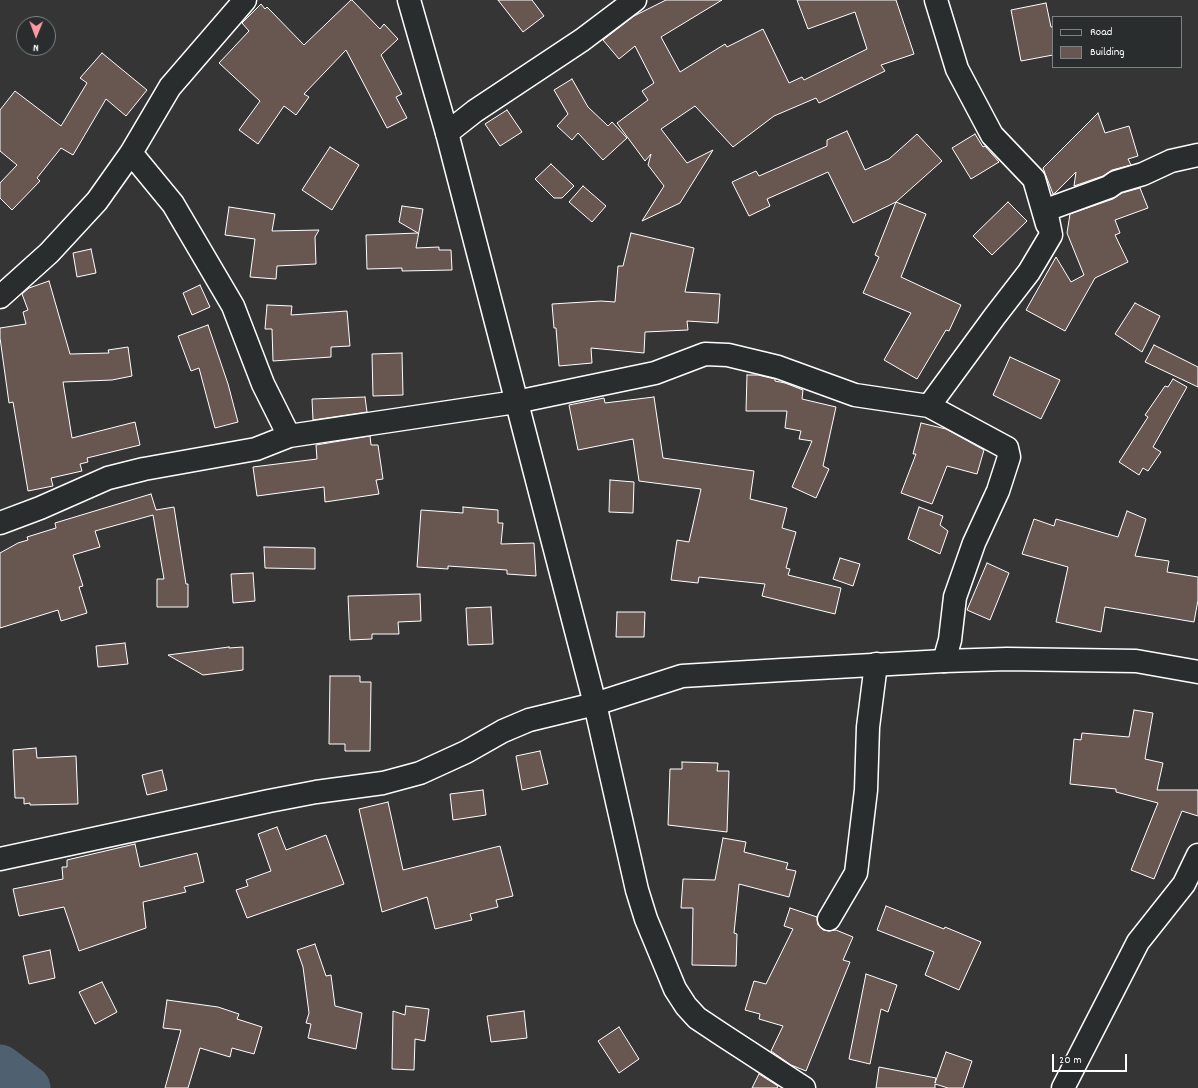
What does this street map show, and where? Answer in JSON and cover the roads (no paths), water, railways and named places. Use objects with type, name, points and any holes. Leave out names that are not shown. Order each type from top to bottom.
[{"type":"street","points":[[0,297],[49,253],[77,224],[96,201],[131,153],[170,88],[245,0]]},
{"type":"street","points":[[408,0],[446,133],[595,704],[646,919],[675,989],[686,1006],[697,1018],[804,1088]]},
{"type":"street","points":[[446,133],[475,111],[582,40],[635,0]]},
{"type":"street","points":[[936,0],[957,69],[992,135],[1034,179],[1051,235]]},
{"type":"street","points":[[131,153],[174,204],[233,306],[263,384],[289,436]]},
{"type":"street","points":[[929,406],[1029,272],[1051,235],[1046,210],[1109,187],[1116,182],[1143,174],[1171,161],[1198,155]]},
{"type":"street","points":[[0,523],[40,508],[108,478],[144,469],[256,449],[289,436],[516,402],[655,373],[705,354],[728,355],[778,367],[855,395],[929,406],[1007,448],[1009,457],[998,491],[974,544],[955,597],[950,640],[944,661]]},
{"type":"street","points":[[0,859],[269,801],[316,792],[383,783],[420,773],[466,752],[503,731],[529,720],[595,704],[682,676],[876,664],[1007,659],[1136,661],[1198,672]]},
{"type":"street","points":[[829,919],[856,873],[866,790],[868,727],[876,664]]},
{"type":"street","points":[[1063,1088],[1138,942],[1184,884],[1198,855]]},
{"type":"waterway","points":[[0,1067],[28,1088]]}]
